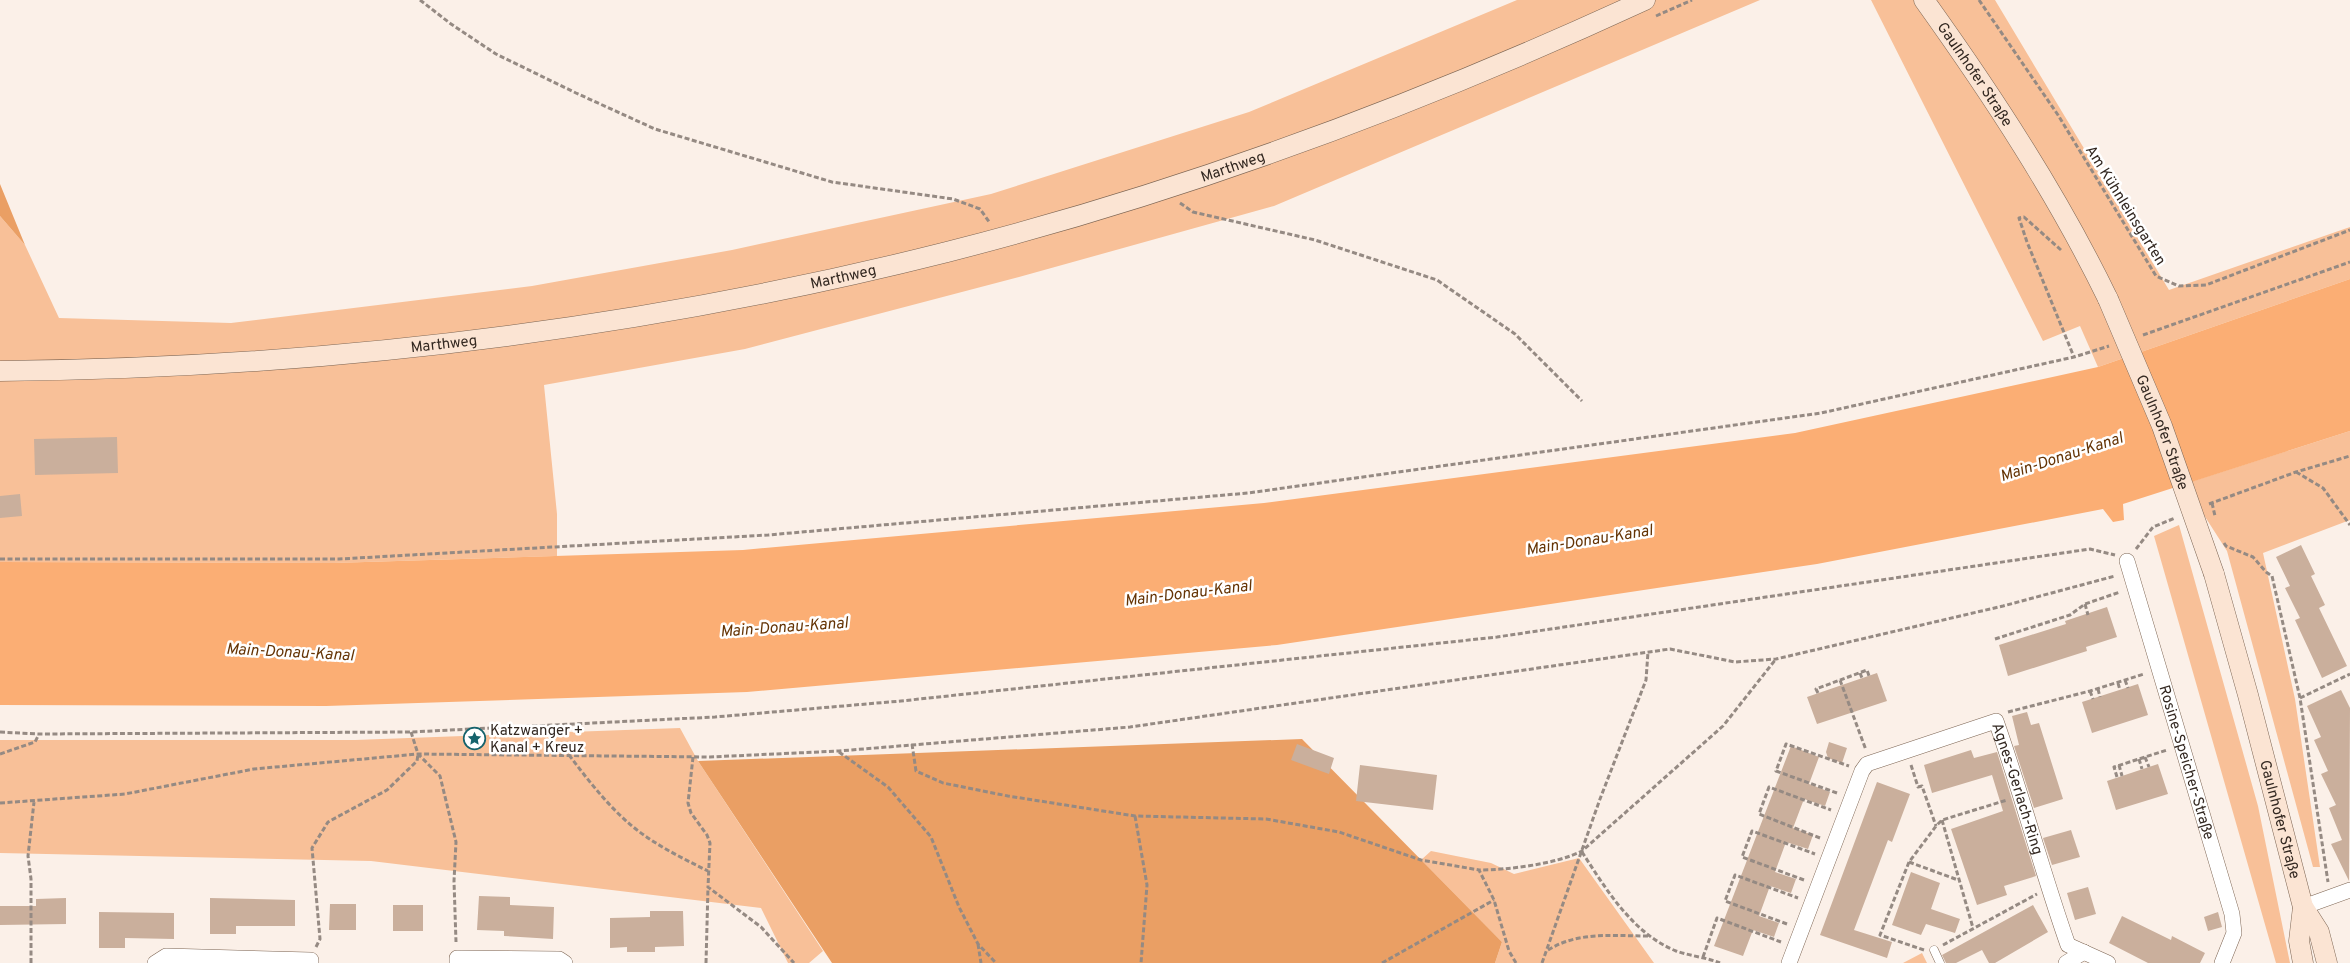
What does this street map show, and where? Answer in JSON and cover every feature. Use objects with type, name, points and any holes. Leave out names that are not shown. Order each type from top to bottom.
[{"type":"main road","name":"Marthweg","points":[[0,371],[189,366],[378,351],[509,336],[725,301],[862,272],[1000,237],[1162,190],[1307,140],[1474,75],[1645,0]]},
{"type":"main road","name":"Gaulnhofer Straße","points":[[1924,0],[1975,74],[2054,198],[2082,247],[2108,299],[2162,426],[2214,574],[2252,712],[2302,907],[2299,941],[2303,963]]},
{"type":"main road","name":"Gaulnhofer Straße","points":[[2302,907],[2319,932],[2327,963]]},
{"type":"street","name":"Rosine-Speicher-Straße","points":[[2127,561],[2232,914],[2234,933],[2222,963]]},
{"type":"street","name":"Agnes-Gerlach-Ring","points":[[1866,767],[1906,750],[1996,721],[2022,796],[2048,888],[2068,946],[2108,963]]},
{"type":"street","points":[[1789,963],[1845,815],[1866,767]]},
{"type":"street","points":[[2302,907],[2350,890]]},
{"type":"street","points":[[2066,963],[2084,952]]},
{"type":"street","points":[[156,963],[166,956],[311,961]]},
{"type":"street","points":[[457,960],[562,961]]},
{"type":"lane","points":[[1934,950],[1940,963]]},
{"type":"path","points":[[420,0],[451,24],[496,54],[655,129],[832,182],[953,199],[980,208],[1000,237]]},
{"type":"path","name":"Am Kühnleinsgarten","points":[[1980,1],[2058,115],[2156,276],[2179,286],[2206,284],[2350,230]]},
{"type":"path","points":[[1193,212],[1315,240],[1437,280],[1515,334],[1582,401]]},
{"type":"path","points":[[2064,252],[2024,217],[2020,218],[2027,242],[2074,357]]},
{"type":"path","points":[[2137,337],[2350,262]]},
{"type":"path","points":[[0,559],[339,559],[768,535],[1248,492],[1822,413],[2074,357],[2110,345]]},
{"type":"path","points":[[2204,506],[2296,472],[2350,456]]},
{"type":"path","points":[[2296,472],[2323,488],[2350,525]]},
{"type":"path","points":[[0,803],[125,794],[254,769],[418,754],[693,757],[838,751],[1130,727],[1670,649],[1735,662],[1776,659],[2003,606],[2119,574],[2154,527],[2179,517]]},
{"type":"path","points":[[2226,546],[2253,557],[2272,576],[2300,698],[2331,898]]},
{"type":"path","points":[[0,732],[39,734],[410,732],[715,717],[901,701],[1497,637],[2090,549],[2112,553],[2127,561]]},
{"type":"path","points":[[1994,638],[2070,614],[2085,604],[2135,587]]},
{"type":"path","points":[[2085,604],[2088,614]]},
{"type":"path","points":[[1542,963],[1646,680],[1648,652]]},
{"type":"path","points":[[912,744],[916,771],[943,783],[1008,796],[1136,816],[1266,819],[1339,832],[1421,860],[1479,870],[1496,870],[1569,858],[1582,851],[1723,726],[1776,659]]},
{"type":"path","points":[[1818,693],[1816,689],[1823,689],[1840,680],[1867,670],[1869,676]]},
{"type":"path","points":[[1996,721],[2003,714],[2098,689],[2159,670]]},
{"type":"path","points":[[1860,673],[1862,678]]},
{"type":"path","points":[[2300,698],[2350,674]]},
{"type":"path","points":[[1840,680],[1866,767]]},
{"type":"path","points":[[2125,680],[2128,688]]},
{"type":"path","points":[[2118,682],[2120,690]]},
{"type":"path","points":[[2098,689],[2100,697]]},
{"type":"path","points":[[2090,691],[2093,699]]},
{"type":"path","points":[[410,732],[418,754],[440,776],[456,842],[454,881],[457,960]]},
{"type":"path","points":[[0,754],[35,742],[39,734]]},
{"type":"path","points":[[1852,799],[1776,771],[1786,744],[1866,767]]},
{"type":"path","points":[[2117,778],[2114,767],[2181,745]]},
{"type":"path","points":[[1906,750],[1918,787],[1922,786],[1936,826]]},
{"type":"path","points":[[838,751],[888,787],[931,837],[959,907],[978,944],[996,963]]},
{"type":"path","points":[[311,961],[320,938],[312,848],[328,822],[386,790],[417,761],[418,754]]},
{"type":"path","points":[[569,755],[599,793],[633,827],[670,851],[708,871]]},
{"type":"path","points":[[693,757],[688,803],[691,813],[708,835],[710,843],[706,963]]},
{"type":"path","points":[[2145,757],[2149,767]]},
{"type":"path","points":[[2139,759],[2142,769]]},
{"type":"path","points":[[2119,765],[2122,776]]},
{"type":"path","points":[[1835,843],[1759,814],[1769,787],[1845,815]]},
{"type":"path","points":[[2022,796],[1942,820],[1909,862],[1880,934],[1930,952],[2048,888]]},
{"type":"path","points":[[31,963],[31,879],[28,856],[34,802]]},
{"type":"path","points":[[1136,816],[1147,885],[1141,963]]},
{"type":"path","points":[[1942,820],[1973,928]]},
{"type":"path","points":[[1818,885],[1742,857],[1752,831],[1829,859]]},
{"type":"path","points":[[1582,851],[1629,917],[1648,936],[1677,951],[1703,956],[1720,963]]},
{"type":"path","points":[[1909,862],[1958,880]]},
{"type":"path","points":[[1479,870],[1494,900],[1509,951],[1516,963]]},
{"type":"path","points":[[1802,929],[1725,901],[1735,875],[1812,903]]},
{"type":"path","points":[[708,887],[762,926],[794,963]]},
{"type":"path","points":[[1382,963],[1494,900]]},
{"type":"path","points":[[1703,956],[1717,918],[1795,947]]},
{"type":"path","points":[[1547,950],[1563,941],[1579,937],[1648,936]]},
{"type":"path","points":[[978,944],[981,963]]},
{"type":"shaded area","points":[[1517,0],[1760,0],[1274,206],[1019,277],[745,349],[544,385],[557,514],[557,556],[333,563],[0,562],[0,216],[25,245],[59,318],[231,323],[532,286],[732,250],[991,194],[1249,112]]},
{"type":"shaded area","points":[[1871,0],[1995,0],[2169,290],[2350,227],[2350,279],[2098,367],[2080,326],[2043,341]]},
{"type":"shaded area","points":[[0,184],[25,245],[0,216]]},
{"type":"shaded area","points":[[2350,431],[2350,520],[2263,553],[2295,699],[2320,867],[2313,867],[2227,551],[2184,484]]},
{"type":"shaded area","points":[[2179,525],[2258,806],[2290,963],[2276,963],[2154,536]]},
{"type":"shaded area","points":[[680,728],[698,761],[823,951],[809,963],[788,963],[761,908],[371,861],[0,853],[0,740],[355,740]]},
{"type":"shaded area","points":[[1302,739],[1502,942],[1495,963],[832,963],[698,761]]},
{"type":"shaded area","points":[[1431,851],[1491,863],[1514,874],[1579,858],[1654,963],[1495,963],[1502,942],[1421,860]]},
{"type":"shaded area","points":[[1922,953],[1927,963],[1903,963]]},
{"type":"water","name":"Main-Donau-Kanal","points":[[2350,279],[2350,431],[2123,504],[2124,520],[2113,522],[2103,509],[1817,564],[1277,645],[747,692],[326,706],[0,705],[0,562],[333,563],[743,550],[1264,503],[1795,433],[2098,367]]},
{"type":"building","points":[[117,437],[118,473],[35,475],[34,439]]},
{"type":"building","points":[[20,494],[22,516],[0,518],[0,496]]},
{"type":"building","points":[[2301,545],[2315,574],[2311,576],[2325,605],[2319,608],[2347,666],[2322,678],[2295,620],[2300,618],[2285,588],[2290,586],[2276,557]]},
{"type":"building","points":[[2107,607],[2117,637],[2086,647],[2087,651],[2008,676],[1999,645],[2066,624],[2065,621]]},
{"type":"building","points":[[1877,673],[1887,701],[1817,724],[1807,697]]},
{"type":"building","points":[[2138,684],[2148,715],[2092,733],[2082,702]]},
{"type":"building","points":[[2341,690],[2350,708],[2349,881],[2331,844],[2342,840],[2329,808],[2336,805],[2321,774],[2328,771],[2314,740],[2321,737],[2307,706]]},
{"type":"building","points":[[2027,712],[2031,725],[2039,723],[2063,799],[2034,808],[2014,746],[2019,745],[2012,716]]},
{"type":"building","points":[[1829,742],[1847,748],[1842,763],[1828,758],[1826,752]]},
{"type":"building","points":[[1297,744],[1334,758],[1329,774],[1291,760]]},
{"type":"building","points":[[1791,746],[1819,757],[1809,784],[1830,792],[1825,806],[1804,799],[1793,828],[1813,835],[1808,849],[1786,842],[1775,872],[1796,879],[1791,893],[1770,886],[1759,916],[1779,923],[1774,937],[1753,930],[1743,956],[1714,946]]},
{"type":"building","points":[[1971,750],[1974,758],[1997,752],[2036,876],[2004,886],[2007,895],[1977,905],[1951,829],[2003,811],[1992,775],[1932,793],[1924,765]]},
{"type":"building","points":[[2158,764],[2168,794],[2116,810],[2107,781]]},
{"type":"building","points":[[1360,765],[1437,775],[1433,810],[1356,801]]},
{"type":"building","points":[[1877,782],[1910,794],[1892,842],[1888,840],[1854,930],[1892,942],[1887,958],[1820,935]]},
{"type":"building","points":[[2071,830],[2080,857],[2052,865],[2043,838]]},
{"type":"building","points":[[1911,872],[1940,883],[1931,909],[1960,919],[1955,933],[1926,924],[1921,935],[1892,925]]},
{"type":"building","points":[[2088,887],[2096,914],[2075,920],[2067,893]]},
{"type":"building","points":[[479,896],[510,897],[510,905],[554,907],[553,939],[504,936],[504,931],[477,930]]},
{"type":"building","points":[[66,898],[66,924],[0,925],[0,906],[36,906],[36,899]]},
{"type":"building","points":[[210,898],[295,900],[295,926],[236,926],[236,934],[210,934]]},
{"type":"building","points":[[330,904],[356,904],[356,930],[329,930]]},
{"type":"building","points":[[393,905],[423,905],[423,931],[393,931]]},
{"type":"building","points":[[2033,905],[2048,932],[1995,963],[1989,963],[1982,950],[1956,963],[1946,963],[1942,955]]},
{"type":"building","points":[[650,911],[683,911],[684,946],[655,947],[655,952],[627,952],[627,947],[610,948],[610,918],[650,917]]},
{"type":"building","points":[[99,912],[174,913],[174,939],[125,938],[125,948],[99,948]]},
{"type":"building","points":[[2218,912],[2222,927],[2208,931],[2204,917]]},
{"type":"building","points":[[2122,916],[2171,940],[2172,936],[2205,953],[2200,963],[2148,963],[2109,943]]},
{"type":"place","name":"Katzwanger + Kanal + Kreuz","points":[[474,739]]}]
